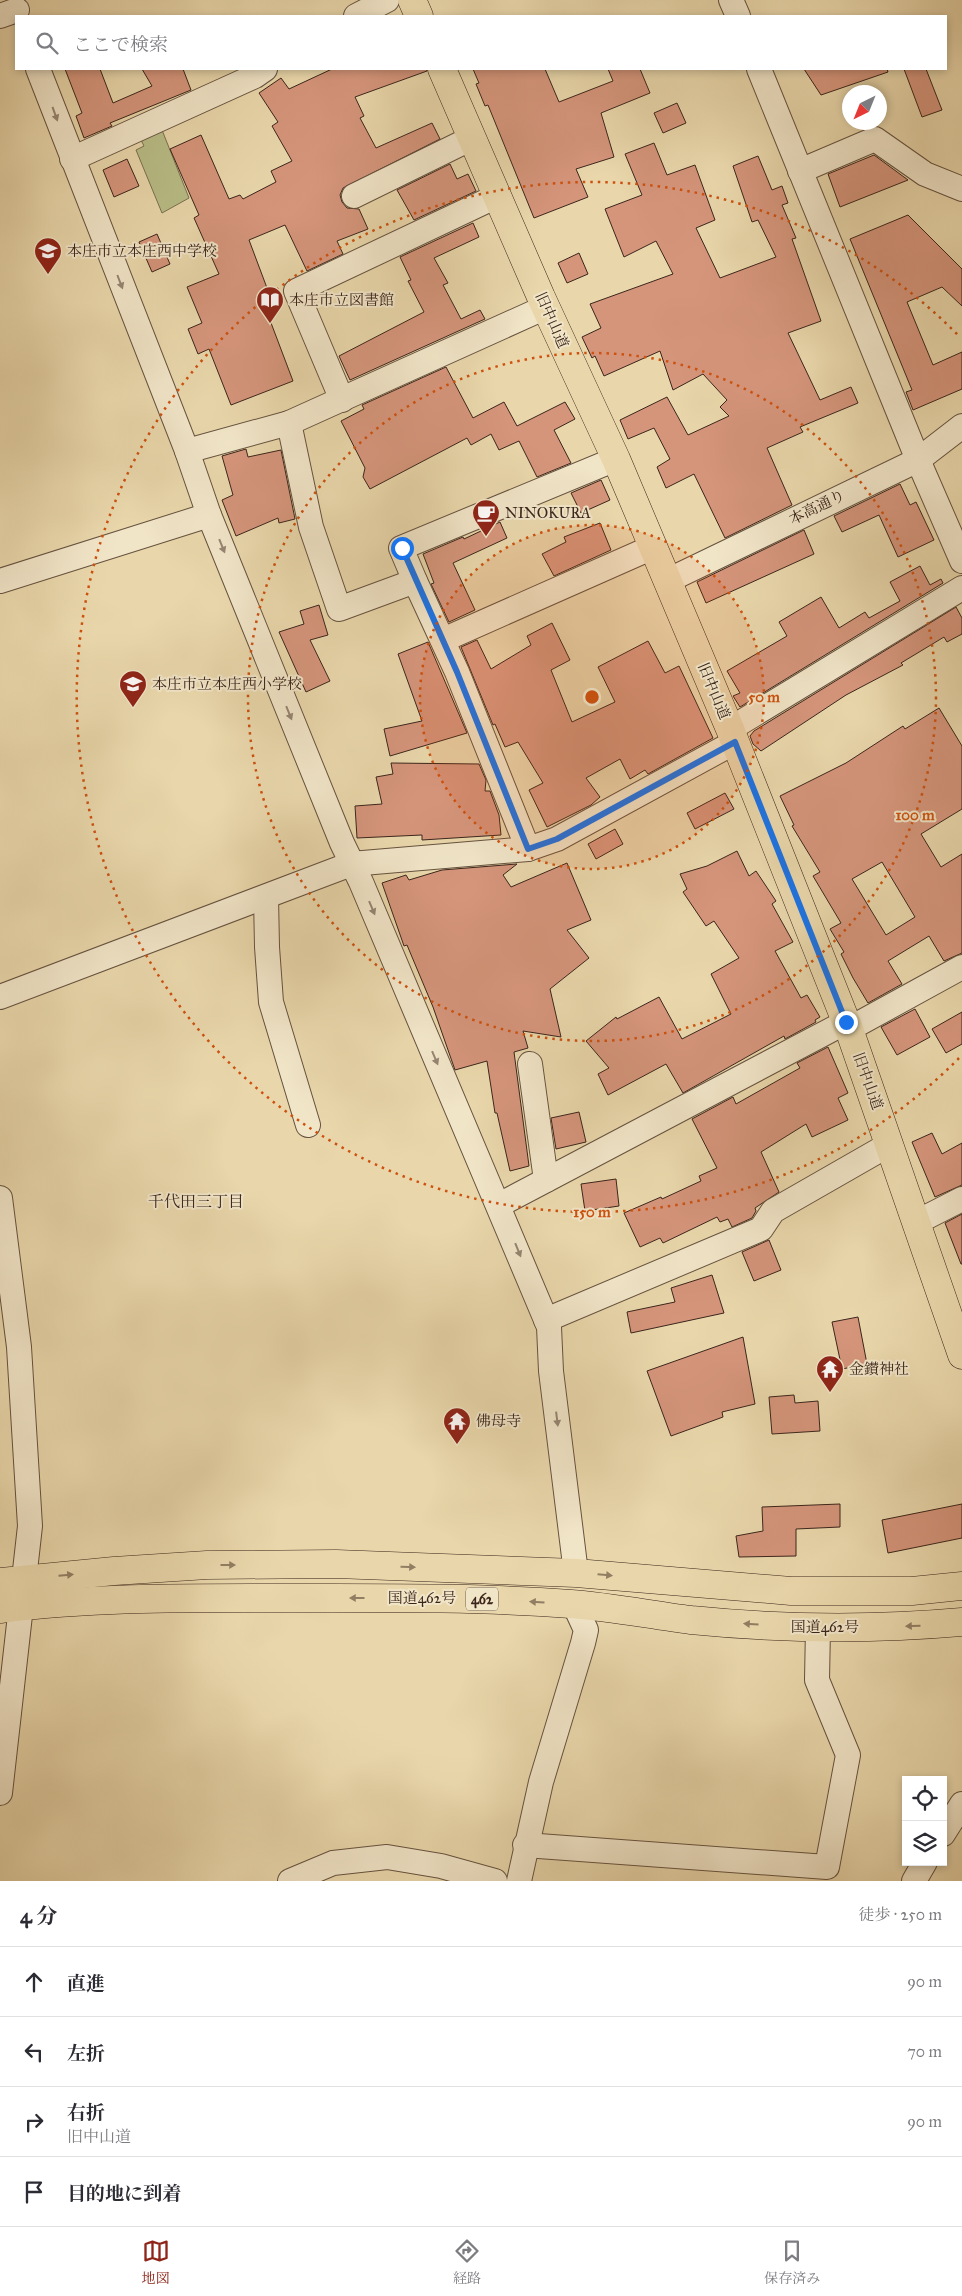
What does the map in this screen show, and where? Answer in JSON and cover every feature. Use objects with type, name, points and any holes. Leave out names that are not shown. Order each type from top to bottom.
[{"type":"main road","points":[[412,0],[419,15]]},
{"type":"main road","name":"旧中山道","points":[[442,70],[546,307],[616,459],[732,735],[848,1025],[962,1355]]},
{"type":"main road","name":"国道462号","points":[[12,1581],[114,1571],[217,1565],[336,1564],[576,1573],[791,1591],[912,1591],[962,1586]]},
{"type":"main road","name":"国道462号","points":[[10,1608],[41,1603],[205,1598],[451,1598],[574,1604],[692,1620],[790,1627],[916,1626],[962,1622]]},
{"type":"street","points":[[358,15],[387,0]]},
{"type":"street","points":[[731,0],[738,15]]},
{"type":"street","points":[[38,70],[187,451],[209,515],[351,864],[361,882],[549,1326],[551,1371],[576,1573]]},
{"type":"street","points":[[72,159],[256,76],[264,70]]},
{"type":"street","points":[[759,70],[918,460],[962,561]]},
{"type":"street","points":[[354,196],[472,138]]},
{"type":"street","points":[[800,171],[876,139],[925,174],[962,189]]},
{"type":"street","points":[[342,400],[296,291],[497,196]]},
{"type":"street","points":[[187,451],[290,423],[546,307]]},
{"type":"street","points":[[290,423],[311,527],[339,609],[415,581]]},
{"type":"street","name":"本高通り","points":[[667,581],[831,500],[918,460],[962,426]]},
{"type":"street","points":[[528,849],[443,640],[415,581],[402,548],[616,459]]},
{"type":"street","points":[[0,581],[209,515]]},
{"type":"street","points":[[443,640],[653,548]]},
{"type":"street","points":[[0,997],[351,864],[528,849],[557,839],[732,735],[962,588]]},
{"type":"street","points":[[266,897],[267,947],[272,1002],[308,1125]]},
{"type":"street","points":[[499,1205],[962,967]]},
{"type":"street","points":[[530,1064],[546,1180]]},
{"type":"street","points":[[546,1320],[762,1229],[773,1211],[890,1144]]},
{"type":"street","points":[[0,1198],[2,1233],[19,1347],[10,1373],[30,1519],[12,1581],[0,1793]]},
{"type":"street","points":[[917,1222],[962,1199]]},
{"type":"street","points":[[519,1881],[525,1845],[558,1721],[586,1630],[574,1604]]},
{"type":"street","points":[[525,1845],[827,1867],[848,1755],[817,1680],[818,1627]]},
{"type":"street","points":[[947,1828],[962,1804]]},
{"type":"street","points":[[290,1881],[333,1863],[387,1858],[441,1866],[495,1881]]},
{"type":"street","points":[[914,1881],[923,1866]]},
{"type":"green space","points":[[162,130],[189,198],[162,213],[136,150],[144,146],[141,140]]},
{"type":"building","points":[[65,70],[100,70],[113,103],[152,86],[143,70],[183,70],[191,90],[110,123],[112,126],[84,138],[76,116],[82,113]]},
{"type":"building","points":[[330,70],[427,70],[355,97],[364,116],[360,118],[376,148],[432,123],[440,139],[343,188],[340,195],[342,202],[347,208],[359,209],[368,229],[337,241],[343,254],[307,271],[285,225],[249,240],[273,304],[265,307],[293,381],[231,405],[209,349],[198,354],[188,329],[202,323],[187,287],[219,274],[194,218],[199,215],[170,149],[201,135],[229,199],[240,195],[243,199],[276,182],[271,171],[292,161],[272,126],[278,122],[259,93],[281,78],[289,89]]},
{"type":"building","points":[[473,70],[545,70],[559,102],[613,81],[608,70],[640,70],[650,93],[601,113],[614,157],[576,169],[588,197],[534,218],[488,105],[485,106],[476,84],[479,83]]},
{"type":"building","points":[[805,70],[887,70],[888,72],[850,85],[842,85],[842,88],[821,95]]},
{"type":"building","points":[[904,70],[926,70],[942,110],[922,117]]},
{"type":"building","points":[[677,103],[686,123],[663,133],[654,113]]},
{"type":"building","points":[[654,143],[667,175],[695,165],[715,220],[696,228],[720,278],[776,257],[758,220],[752,222],[733,166],[758,156],[772,190],[782,186],[788,203],[782,205],[796,238],[792,239],[821,321],[788,333],[820,400],[851,387],[858,403],[800,427],[803,432],[767,448],[792,505],[725,538],[694,474],[666,488],[657,467],[670,459],[654,428],[628,439],[620,420],[667,397],[688,435],[729,416],[720,407],[727,400],[703,374],[673,390],[660,351],[604,376],[595,356],[592,358],[582,337],[601,328],[590,304],[673,274],[656,241],[624,257],[605,209],[642,195],[625,154]]},
{"type":"building","points":[[874,155],[908,180],[840,207],[828,174]]},
{"type":"building","points":[[127,159],[139,186],[114,197],[103,170]]},
{"type":"building","points":[[450,164],[457,179],[468,174],[476,191],[414,220],[397,190]]},
{"type":"building","points":[[908,215],[962,269],[962,306],[942,287],[907,302],[933,365],[962,352],[962,389],[913,410],[906,392],[912,390],[850,239]]},
{"type":"building","points":[[473,223],[479,237],[434,258],[448,283],[443,285],[461,319],[480,310],[485,319],[350,380],[339,356],[424,312],[408,281],[411,280],[400,257]]},
{"type":"building","points":[[157,234],[170,264],[152,272],[139,242]]},
{"type":"building","points":[[579,253],[588,274],[567,283],[558,263]]},
{"type":"building","points":[[446,367],[473,418],[504,402],[517,426],[565,402],[575,419],[554,430],[571,463],[537,477],[519,441],[499,450],[491,434],[471,445],[467,438],[370,489],[363,477],[365,468],[341,421],[364,409],[362,405]]},
{"type":"building","points":[[246,449],[248,457],[281,450],[295,519],[279,523],[278,518],[236,536],[222,500],[233,495],[222,456]]},
{"type":"building","points":[[601,480],[610,500],[581,513],[571,493]]},
{"type":"building","points":[[900,484],[910,505],[916,502],[934,540],[898,557],[879,515],[842,532],[834,516]]},
{"type":"building","points":[[500,522],[507,538],[453,563],[475,610],[449,622],[431,584],[434,583],[423,554],[463,537],[464,539]]},
{"type":"building","points":[[600,523],[611,550],[554,576],[542,554],[566,542],[564,537]]},
{"type":"building","points":[[804,530],[814,554],[706,603],[697,582]]},
{"type":"building","points":[[920,566],[930,585],[941,579],[943,583],[740,707],[733,696],[740,693],[727,671],[787,636],[779,622],[821,597],[839,628],[865,612],[869,618],[900,601],[890,582]]},
{"type":"building","points":[[319,605],[328,635],[310,640],[330,681],[306,692],[279,632],[304,624],[300,611]]},
{"type":"building","points":[[956,607],[962,618],[962,634],[947,642],[944,637],[901,663],[903,665],[846,695],[761,751],[753,744],[750,736],[754,731]]},
{"type":"building","points":[[552,623],[570,660],[551,670],[572,722],[615,702],[598,667],[648,641],[665,673],[679,666],[713,738],[648,774],[645,770],[630,779],[620,759],[586,778],[600,797],[591,805],[547,827],[529,790],[543,783],[518,742],[505,747],[495,724],[493,725],[461,647],[477,640],[491,669],[531,645],[527,636]]},
{"type":"building","points":[[428,642],[467,733],[390,756],[384,729],[422,721],[398,654]]},
{"type":"building","points":[[939,708],[962,746],[962,809],[921,834],[941,867],[962,854],[962,953],[944,961],[929,936],[888,961],[902,984],[868,1003],[841,954],[844,952],[830,929],[841,923],[813,876],[820,872],[792,826],[794,825],[780,796],[846,763],[903,726],[905,729]],"holes":[[[882,862],[915,917],[886,935],[852,879]]]},
{"type":"building","points":[[391,763],[479,764],[486,780],[485,791],[490,791],[499,815],[501,835],[422,840],[422,835],[357,838],[355,806],[382,804],[376,777],[393,774]]},
{"type":"building","points":[[725,793],[734,809],[695,829],[687,813]]},
{"type":"building","points":[[615,829],[623,844],[596,859],[588,844]]},
{"type":"building","points":[[737,851],[749,876],[756,871],[776,901],[772,904],[793,942],[775,951],[801,998],[807,995],[820,1017],[815,1020],[816,1022],[785,1039],[784,1036],[683,1093],[666,1064],[608,1095],[598,1074],[609,1068],[586,1041],[616,1017],[617,1019],[659,997],[682,1039],[731,1014],[711,974],[739,958],[714,921],[706,926],[683,892],[687,889],[680,874],[707,866]]},
{"type":"building","points":[[567,863],[591,920],[567,930],[589,958],[550,989],[561,1037],[523,1031],[528,1048],[514,1052],[529,1166],[510,1171],[497,1113],[495,1113],[487,1061],[455,1070],[433,1007],[407,945],[404,946],[382,883],[406,875],[409,880],[442,870],[517,864],[503,875],[511,887]]},
{"type":"building","points":[[915,1009],[930,1037],[897,1055],[881,1027]]},
{"type":"building","points":[[962,1012],[962,1044],[946,1053],[932,1029]]},
{"type":"building","points":[[828,1047],[848,1093],[838,1098],[848,1120],[812,1137],[806,1124],[761,1152],[779,1192],[755,1208],[756,1211],[752,1218],[732,1227],[728,1219],[720,1222],[717,1217],[663,1243],[660,1238],[640,1247],[624,1213],[661,1197],[662,1199],[701,1181],[699,1176],[717,1168],[692,1119],[733,1097],[736,1104],[800,1068],[797,1063]]},
{"type":"building","points":[[579,1112],[586,1142],[556,1149],[551,1118]]},
{"type":"building","points":[[932,1133],[942,1154],[962,1143],[962,1185],[935,1197],[912,1142]]},
{"type":"building","points":[[616,1179],[619,1206],[585,1211],[581,1184]]},
{"type":"building","points":[[962,1214],[962,1264],[961,1264],[945,1223]]},
{"type":"building","points":[[769,1240],[781,1270],[754,1281],[742,1252]]},
{"type":"building","points":[[712,1275],[724,1313],[631,1333],[627,1312],[675,1302],[671,1288]]},
{"type":"building","points":[[858,1317],[867,1364],[842,1369],[832,1322]]},
{"type":"building","points":[[743,1337],[755,1404],[722,1412],[723,1417],[671,1436],[647,1371]]},
{"type":"building","points":[[794,1395],[795,1403],[818,1401],[820,1431],[772,1434],[769,1397]]},
{"type":"building","points":[[840,1504],[840,1527],[796,1529],[796,1556],[739,1557],[736,1536],[763,1531],[762,1507]]},
{"type":"building","points":[[962,1504],[962,1538],[888,1553],[882,1520]]},
{"type":"place","name":"本庄市立本庄西中学校","points":[[48,275]]},
{"type":"place","name":"本庄市立図書館","points":[[270,324]]},
{"type":"place","name":"NINOKURA","points":[[486,537]]},
{"type":"place","name":"本庄市立本庄西小学校","points":[[133,708]]},
{"type":"place","name":"金鑚神社","points":[[830,1393]]},
{"type":"place","name":"佛母寺","points":[[457,1445]]},
{"type":"district","name":"千代田三丁目","points":[[196,1201]]},
{"type":"route","points":[[402,548],[457,672],[528,849],[557,839],[735,742],[846,1022]]}]
